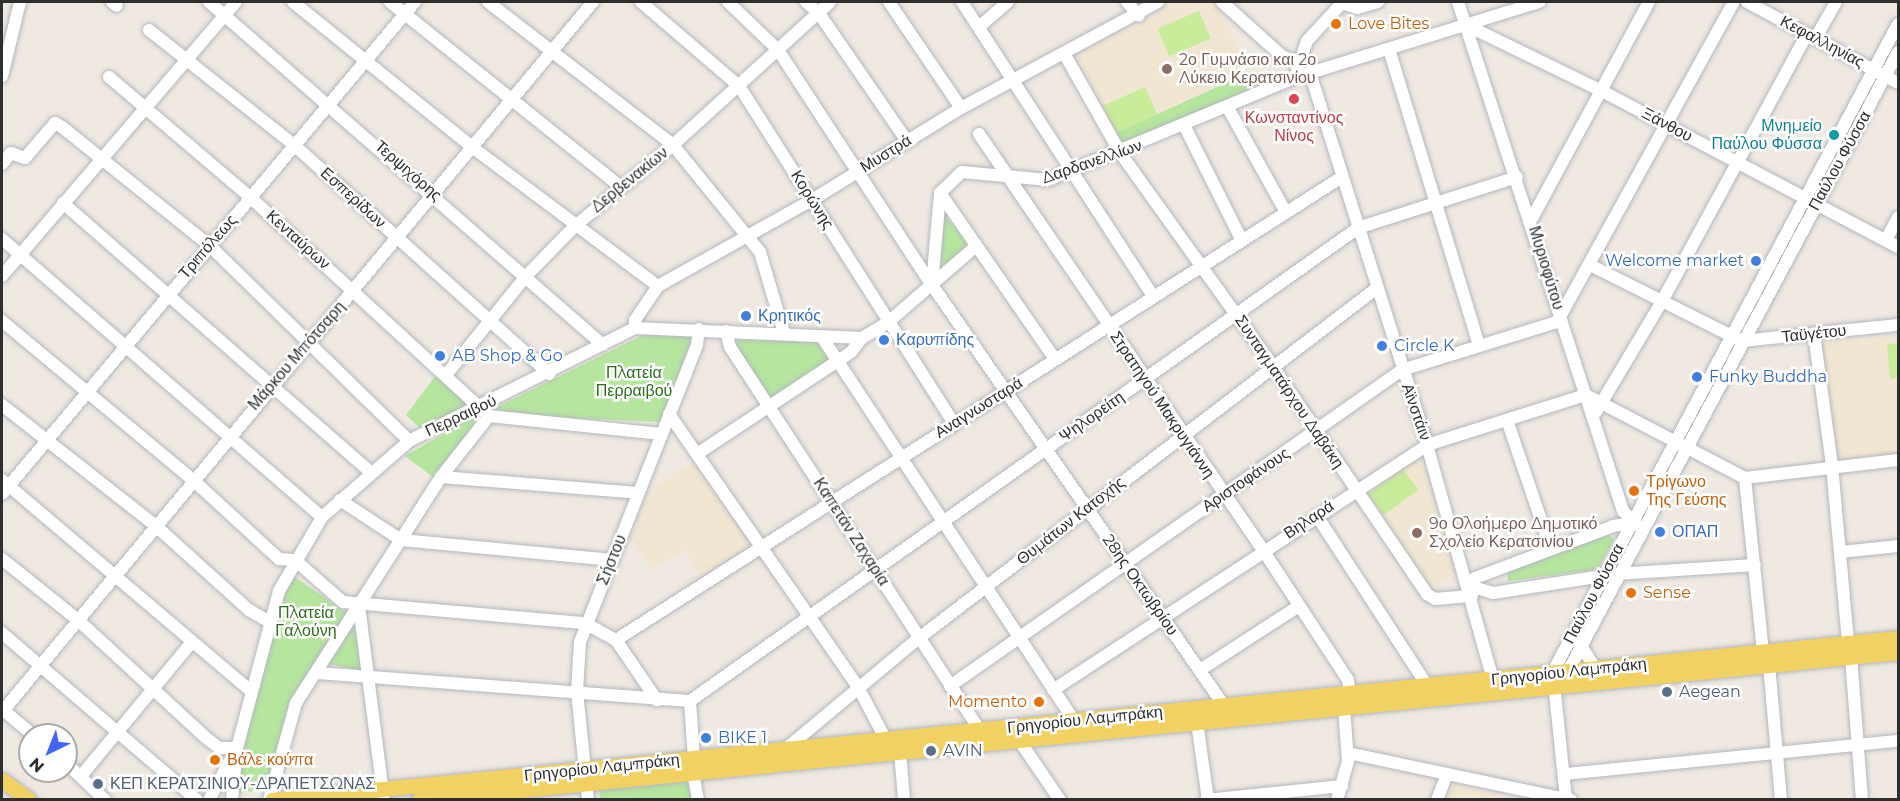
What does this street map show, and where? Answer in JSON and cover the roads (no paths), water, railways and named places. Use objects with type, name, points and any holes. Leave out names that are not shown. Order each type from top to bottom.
[{"type":"main road","name":"Γρηγορίου Λαμπράκη","points":[[271,800],[383,794],[694,766],[774,764],[900,752],[1197,722],[1347,701],[1559,678],[1850,650],[1899,638]]},
{"type":"main road","name":"Γρηγορίου Λαμπράκη","points":[[1850,650],[1899,652]]},
{"type":"main road","name":"Γρηγορίου Λαμπράκη","points":[[694,766],[784,749],[1225,707],[1347,701],[1428,687],[1493,680],[1559,678],[1596,670],[1766,659]]},
{"type":"main road","name":"Γρηγορίου Λαμπράκη","points":[[419,800],[586,776]]},
{"type":"main road","points":[[2,780],[30,800]]},
{"type":"street","points":[[2,76],[20,2]]},
{"type":"street","name":"Τερψιχόρης","points":[[209,2],[331,103],[603,345]]},
{"type":"street","points":[[2,276],[236,2]]},
{"type":"street","points":[[293,2],[472,147],[658,286]]},
{"type":"street","points":[[390,2],[512,97],[621,187]]},
{"type":"street","name":"Τριπόλεως","points":[[4,487],[46,442],[166,296],[415,2]]},
{"type":"street","points":[[488,2],[673,145],[760,252],[784,333]]},
{"type":"street","name":"Μάρκου Μπότσαρη","points":[[2,710],[157,527],[230,433],[354,290],[593,2]]},
{"type":"street","name":"Κορώνης","points":[[641,2],[738,86],[812,200],[887,323],[954,423]]},
{"type":"street","name":"28ης Οκτωβρίου","points":[[728,2],[778,50],[932,285],[1225,707]]},
{"type":"street","points":[[806,2],[818,12],[907,141]]},
{"type":"street","name":"Δερβενακίων","points":[[446,375],[489,319],[527,275],[575,226],[673,145],[830,2]]},
{"type":"street","points":[[889,2],[961,108]]},
{"type":"street","points":[[962,2],[1015,80],[1152,295]]},
{"type":"street","points":[[979,27],[1008,2]]},
{"type":"street","points":[[1127,2],[1139,16]]},
{"type":"street","name":"Μυστρά","points":[[635,328],[635,320],[658,286],[812,200],[961,108],[1139,16],[1158,2]]},
{"type":"street","points":[[1222,2],[1282,56],[1297,62]]},
{"type":"street","points":[[1378,2],[1358,8],[1342,2],[1307,41],[1297,62],[1297,77],[1311,76],[1540,2]]},
{"type":"street","name":"Μυριοφύτου","points":[[1458,2],[1517,177],[1586,395],[1598,411],[1623,511],[1637,525]]},
{"type":"street","points":[[1531,220],[1649,2]]},
{"type":"street","points":[[1561,317],[1734,2]]},
{"type":"street","name":"Κεφαλληνίας","points":[[1747,2],[1899,83]]},
{"type":"street","points":[[1836,2],[1811,36],[1737,162],[1661,303],[1598,411],[1745,478],[1832,466],[1899,460]]},
{"type":"street","name":"Παύλου Φύσσα","points":[[1559,678],[1580,644],[1616,574],[1637,525],[1880,74],[1899,24]]},
{"type":"street","name":"Ξάνθου","points":[[1466,25],[1600,90],[1812,199],[1899,247]]},
{"type":"street","name":"Εσπερίδων","points":[[149,30],[294,145],[549,374]]},
{"type":"street","points":[[1389,49],[1479,345]]},
{"type":"street","name":"Παύλου Φύσσα","points":[[1880,74],[1899,52]]},
{"type":"street","name":"Συνταγματάρχου Δαβάκη","points":[[1065,55],[1120,154],[1272,365],[1355,490],[1431,598],[1471,591]]},
{"type":"street","name":"Αϊνστάιν","points":[[1311,76],[1471,591],[1493,680]]},
{"type":"street","name":"Κενταύρων","points":[[109,77],[251,198],[485,412]]},
{"type":"street","name":"Δαρδανελλίων","points":[[940,193],[962,172],[1035,182],[1074,171],[1185,127],[1297,77]]},
{"type":"street","points":[[1228,108],[1285,211]]},
{"type":"street","points":[[2,164],[11,153],[25,158],[55,123],[62,127],[104,157],[209,245],[311,341],[409,441]]},
{"type":"street","points":[[1185,127],[1241,239]]},
{"type":"street","name":"Στρατηγού Μακρυγιάννη","points":[[979,134],[1223,495],[1263,550],[1347,680],[1348,753],[1337,800]]},
{"type":"street","name":"Αναγνωσταρά","points":[[616,640],[1152,295],[1342,177]]},
{"type":"street","name":"Ψηλορείτη","points":[[690,701],[1358,228],[1517,177]]},
{"type":"street","points":[[932,285],[940,193]]},
{"type":"street","points":[[940,193],[975,247],[1055,359]]},
{"type":"street","points":[[63,203],[166,296],[371,473]]},
{"type":"street","points":[[1886,240],[1899,218]]},
{"type":"street","points":[[2,239],[230,433],[322,517]]},
{"type":"street","points":[[698,454],[839,362],[862,338],[887,323],[975,247]]},
{"type":"street","points":[[1590,265],[1736,339]]},
{"type":"street","name":"Θυμάτων Κατοχής","points":[[774,764],[784,749],[919,638],[1272,365],[1377,288]]},
{"type":"street","name":"Αριστοφάνους","points":[[950,686],[1402,370],[1479,345],[1552,327],[1561,317]]},
{"type":"street","points":[[2,321],[86,394],[193,480],[279,559],[295,560],[343,603],[585,623],[616,640],[657,700]]},
{"type":"street","name":"Ταϋγέτου","points":[[1736,339],[1899,325]]},
{"type":"street","name":"Περραιβού","points":[[232,800],[237,748],[268,621],[295,560],[322,517],[409,441],[485,412],[549,374],[635,328],[699,329],[862,338]]},
{"type":"street","name":"Σήστου","points":[[588,800],[576,692],[585,623],[613,560],[697,345],[699,329]]},
{"type":"street","name":"Καπετάν Ζαχαρία","points":[[726,331],[730,347],[980,731]]},
{"type":"street","points":[[1814,334],[1832,466],[1863,800]]},
{"type":"street","points":[[822,337],[1074,722]]},
{"type":"street","name":"Βηλαρά","points":[[1053,690],[1263,550],[1427,445],[1586,395]]},
{"type":"street","points":[[2,405],[46,442],[157,527],[249,610],[268,621]]},
{"type":"street","points":[[271,800],[292,712],[358,606],[485,412],[661,434]]},
{"type":"street","points":[[669,414],[858,687],[886,740]]},
{"type":"street","points":[[1507,420],[1551,549]]},
{"type":"street","points":[[441,477],[638,493]]},
{"type":"street","points":[[1745,478],[1780,800]]},
{"type":"street","points":[[4,487],[116,573],[191,643],[250,690]]},
{"type":"street","points":[[340,500],[401,540],[613,560]]},
{"type":"street","points":[[1317,516],[1428,687]]},
{"type":"street","points":[[1637,525],[1551,549],[1475,578],[1471,591],[1493,593],[1616,574],[1755,565]]},
{"type":"street","name":"Παύλου Φύσσα","points":[[1559,678],[1602,577],[1637,525]]},
{"type":"street","points":[[1840,552],[1899,546]]},
{"type":"street","points":[[2,559],[79,621],[219,748],[237,748]]},
{"type":"street","points":[[1612,559],[1616,574]]},
{"type":"street","points":[[358,606],[371,676],[383,794]]},
{"type":"street","points":[[1200,670],[1299,606]]},
{"type":"street","points":[[2,633],[40,663],[197,800]]},
{"type":"street","points":[[81,776],[150,687],[191,643]]},
{"type":"street","points":[[1580,644],[1596,670]]},
{"type":"street","points":[[317,673],[690,701],[698,800]]},
{"type":"street","points":[[1348,753],[1447,774],[1533,796],[1568,799],[1564,774],[1559,678]]},
{"type":"street","points":[[2,710],[18,723]]},
{"type":"street","points":[[1197,722],[1208,799],[1279,796],[1342,786]]},
{"type":"street","points":[[1019,740],[1060,800]]},
{"type":"street","points":[[1564,774],[1899,741]]},
{"type":"street","name":"Περραιβού","points":[[209,800],[237,748]]},
{"type":"street","points":[[900,752],[904,800]]},
{"type":"street","points":[[78,773],[105,800]]},
{"type":"street","points":[[1437,800],[1447,774]]},
{"type":"place","name":"Love Bites","points":[[1336,24]]},
{"type":"place","name":"2ο Γυμνάσιο και 2ο Λύκειο Κερατσινίου","points":[[1167,69]]},
{"type":"place","name":"Κωνσταντίνος Νίνος","points":[[1294,99]]},
{"type":"place","name":"Μνημείο Παύλου Φύσσα","points":[[1834,135]]},
{"type":"place","name":"Welcome market","points":[[1756,261]]},
{"type":"place","name":"Κρητικός","points":[[746,316]]},
{"type":"place","name":"Καρυπίδης","points":[[884,340]]},
{"type":"place","name":"Circle K","points":[[1382,346]]},
{"type":"place","name":"AB Shop & Go","points":[[440,356]]},
{"type":"place","name":"Funky Buddha","points":[[1697,377]]},
{"type":"place","name":"Τρίγωνο Της Γεύσης","points":[[1634,491]]},
{"type":"place","name":"ΟΠΑΠ","points":[[1660,532]]},
{"type":"place","name":"9ο Ολοήμερο Δημοτικό Σχολείο Κερατσινίου","points":[[1417,533]]},
{"type":"place","name":"Sense","points":[[1631,593]]},
{"type":"place","name":"Aegean","points":[[1667,692]]},
{"type":"place","name":"Momento","points":[[1039,702]]},
{"type":"place","name":"BIKE 1","points":[[706,738]]},
{"type":"place","name":"AVIN","points":[[931,751]]},
{"type":"place","name":"Βάλε κούπα","points":[[215,760]]},
{"type":"place","name":"ΚΕΠ ΚΕΡΑΤΣΙΝΙΟΥ-ΔΡΑΠΕΤΣΩΝΑΣ","points":[[98,784]]},
{"type":"park label","name":"Πλατεία Περραιβού","points":[[634,382]]},
{"type":"park label","name":"Πλατεία Γαλούνη","points":[[306,622]]}]
